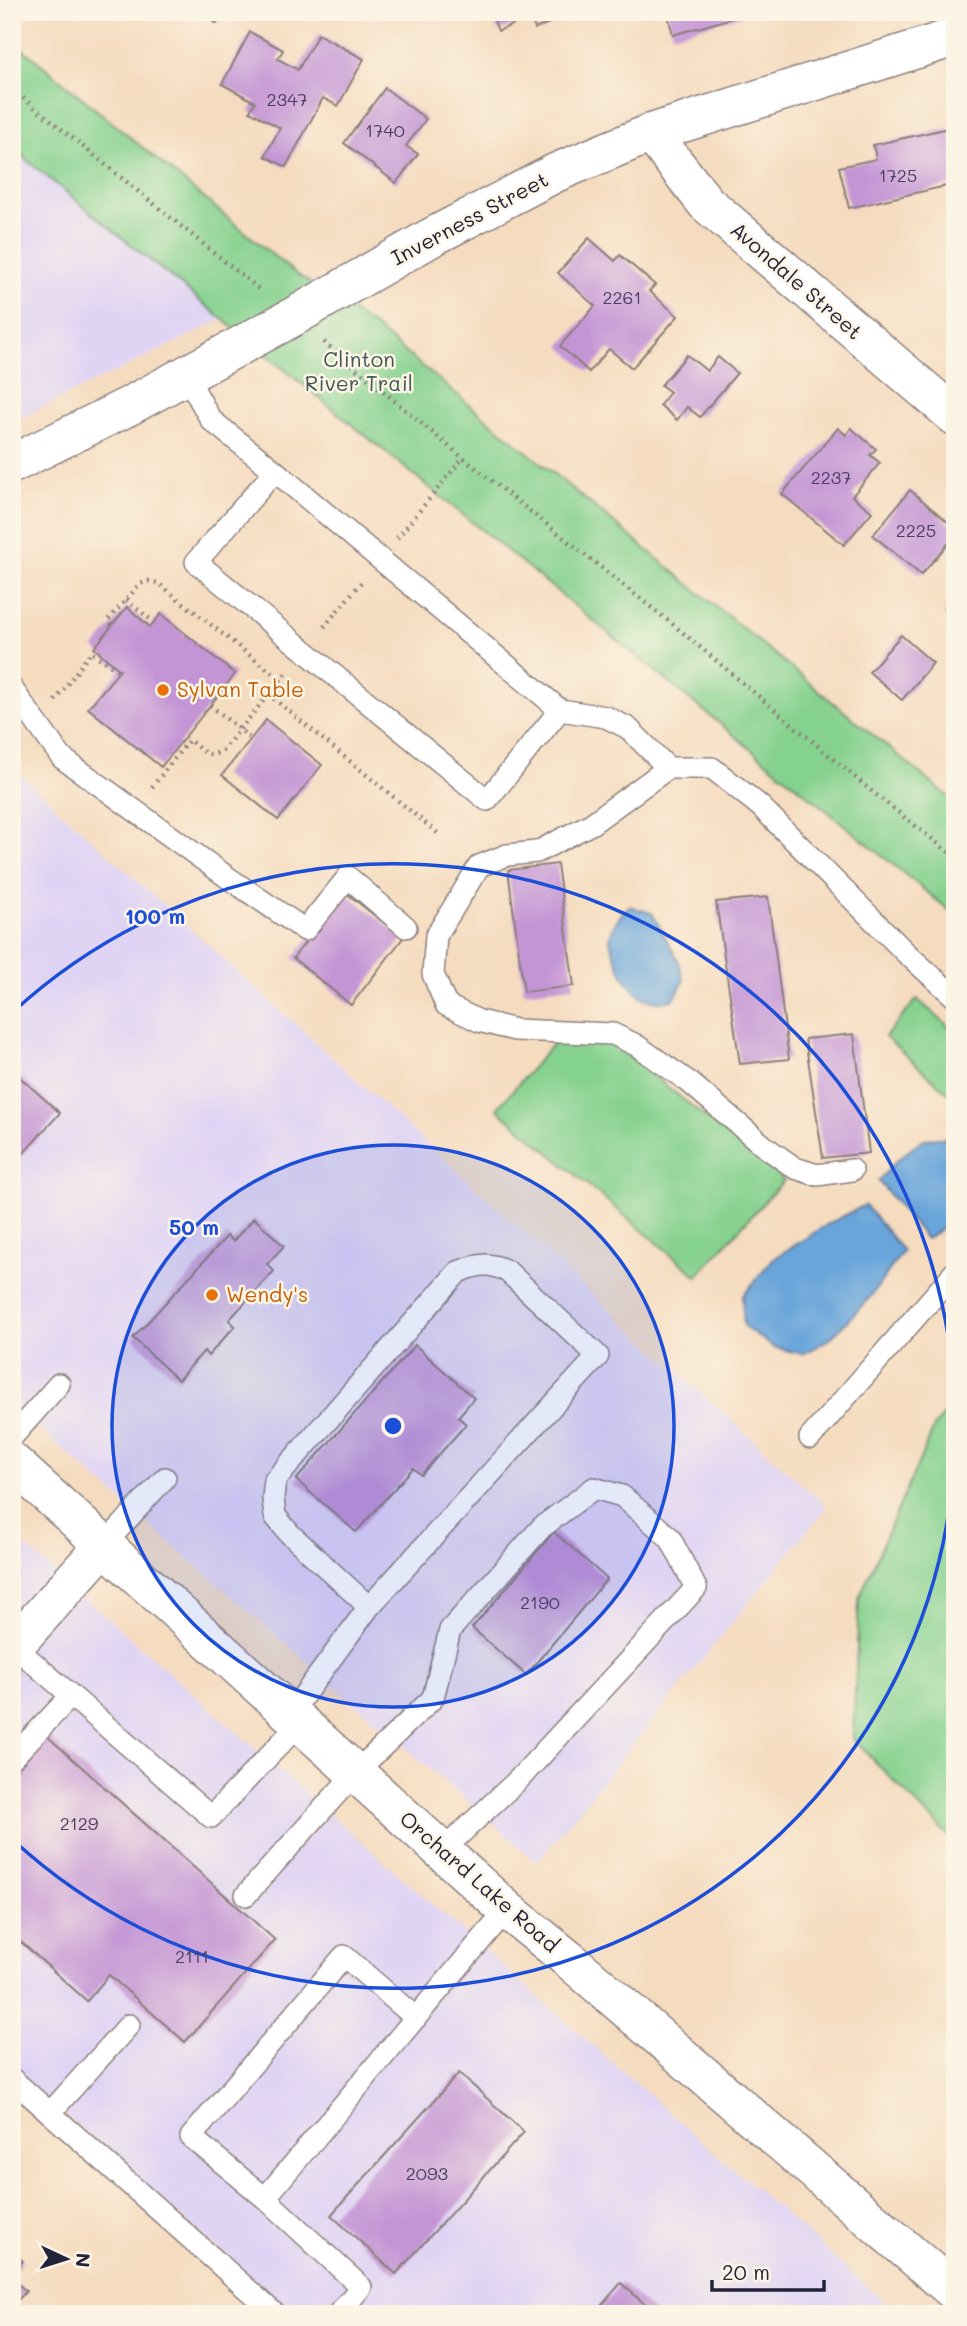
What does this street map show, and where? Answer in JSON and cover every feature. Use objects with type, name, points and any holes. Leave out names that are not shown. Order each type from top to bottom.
[{"type":"street","name":"Inverness Street","points":[[13,462],[186,375],[432,237],[555,173],[652,133],[955,37]]},
{"type":"street","name":"Avondale Street","points":[[652,133],[706,203],[955,416]]},
{"type":"street","name":"Orchard Lake Road","points":[[12,1462],[507,1910],[572,1962],[955,2292]]},
{"type":"street","points":[[13,1647],[105,1544]]},
{"type":"lane","points":[[186,375],[211,420],[560,710],[606,717],[628,728],[668,768]]},
{"type":"lane","points":[[275,471],[196,562],[487,800],[560,710]]},
{"type":"lane","points":[[12,689],[62,758],[305,930],[348,877],[406,928]]},
{"type":"lane","points":[[852,1170],[817,1175],[794,1168],[689,1082],[636,1045],[613,1034],[515,1030],[478,1021],[446,1005],[433,974],[436,936],[479,866],[507,855],[537,852],[591,824],[668,768],[712,768],[760,806],[906,953],[955,997]]},
{"type":"lane","points":[[13,1647],[211,1817],[295,1719],[369,1607],[598,1356],[507,1271],[493,1264],[477,1265],[458,1272],[275,1480],[275,1517],[369,1607]]},
{"type":"lane","points":[[810,1438],[955,1272]]},
{"type":"lane","points":[[12,1437],[59,1384]]},
{"type":"lane","points":[[105,1544],[165,1478]]},
{"type":"lane","points":[[246,1895],[356,1772],[433,1698],[450,1630],[542,1527],[594,1488],[622,1496],[670,1538],[696,1587],[519,1779],[442,1852]]},
{"type":"lane","points":[[12,1758],[71,1696]]},
{"type":"lane","points":[[265,2198],[507,1910]]},
{"type":"lane","points":[[338,2314],[361,2287],[265,2198],[191,2137],[344,1956],[416,2018]]},
{"type":"lane","points":[[50,2113],[129,2025]]},
{"type":"lane","points":[[12,2079],[275,2314]]},
{"type":"path","points":[[12,89],[463,458],[676,627],[955,858]]},
{"type":"path","points":[[112,625],[108,620],[140,584],[148,580],[158,583],[281,680]]},
{"type":"path","points":[[126,600],[155,622]]},
{"type":"path","points":[[38,724],[91,652],[118,671]]},
{"type":"path","points":[[268,694],[441,836]]},
{"type":"path","points":[[210,705],[251,738]]},
{"type":"shaded area","points":[[12,148],[224,319],[12,422]]},
{"type":"shaded area","points":[[12,767],[827,1507],[537,1862],[12,1405]]},
{"type":"shaded area","points":[[12,1534],[898,2314],[293,2314],[12,2069]]},
{"type":"green space","name":"Clinton River Trail","points":[[12,40],[291,270],[372,325],[955,802],[955,915],[12,148]]},
{"type":"green space","points":[[917,999],[955,1032],[955,1099],[885,1037]]},
{"type":"green space","points":[[555,1041],[610,1041],[784,1180],[697,1276],[497,1109]]},
{"type":"green space","points":[[955,1403],[955,1843],[853,1739],[859,1598],[935,1425]]},
{"type":"water","points":[[629,906],[652,913],[679,962],[684,981],[674,999],[663,1002],[644,998],[629,985],[619,966],[610,935],[616,922]]},
{"type":"water","points":[[955,1137],[955,1220],[926,1239],[878,1181],[897,1160],[924,1139]]},
{"type":"water","points":[[865,1205],[903,1251],[871,1296],[830,1339],[803,1354],[773,1347],[744,1326],[742,1297],[773,1259],[828,1224]]},
{"type":"building","points":[[203,12],[225,12],[216,23]]},
{"type":"building","points":[[491,12],[576,12],[535,29],[531,17],[498,31]]},
{"type":"building","points":[[667,12],[750,12],[750,13],[673,35]]},
{"type":"building","points":[[250,32],[283,50],[278,59],[298,70],[318,34],[364,59],[338,106],[323,98],[286,167],[265,156],[280,128],[250,111],[255,102],[222,84]]},
{"type":"building","points":[[385,88],[426,119],[406,146],[418,154],[396,183],[344,143]]},
{"type":"building","points":[[949,128],[955,153],[955,184],[849,208],[839,167],[876,159],[873,145]]},
{"type":"building","points":[[589,238],[615,261],[620,255],[655,285],[649,291],[678,316],[632,368],[609,349],[589,372],[560,346],[595,306],[558,273]]},
{"type":"building","points":[[687,355],[707,371],[718,357],[737,373],[700,417],[687,407],[677,420],[660,405],[670,392],[661,385]]},
{"type":"building","points":[[838,428],[846,435],[851,428],[876,449],[870,455],[880,463],[852,496],[872,512],[844,545],[782,494]]},
{"type":"building","points":[[910,490],[955,528],[955,536],[921,575],[873,535]]},
{"type":"building","points":[[955,597],[955,618],[944,609]]},
{"type":"building","name":"Sylvan Table","points":[[127,607],[150,627],[161,614],[235,674],[161,767],[88,708],[120,670],[94,648]]},
{"type":"building","points":[[901,635],[933,663],[902,700],[869,672]]},
{"type":"building","points":[[266,720],[322,765],[278,820],[222,775]]},
{"type":"building","points":[[557,864],[574,986],[524,992],[508,870]]},
{"type":"building","points":[[345,892],[403,938],[351,1005],[293,958]]},
{"type":"building","points":[[768,897],[789,1059],[740,1064],[716,902]]},
{"type":"building","points":[[854,1034],[869,1153],[823,1158],[805,1039]]},
{"type":"building","points":[[13,1071],[60,1113],[12,1166],[12,1073]]},
{"type":"building","name":"Wendy's","points":[[254,1218],[284,1246],[267,1264],[274,1271],[229,1320],[235,1326],[208,1356],[204,1351],[178,1380],[133,1338],[227,1236],[233,1241]]},
{"type":"building","points":[[415,1345],[474,1398],[458,1417],[466,1424],[421,1475],[413,1468],[356,1532],[296,1480]]},
{"type":"building","points":[[554,1532],[607,1579],[526,1675],[472,1628]]},
{"type":"building","points":[[47,1736],[275,1940],[185,2042],[109,1975],[87,2001],[12,1934],[12,1775]]},
{"type":"building","points":[[459,2073],[524,2132],[396,2274],[331,2215]]},
{"type":"building","points":[[12,2252],[23,2261],[12,2273]]},
{"type":"building","points":[[12,2279],[26,2291],[12,2307]]},
{"type":"building","points":[[621,2283],[656,2314],[594,2314]]},
{"type":"place","name":"Sylvan Table","points":[[163,690]]},
{"type":"place","name":"Wendy's","points":[[212,1295]]}]
